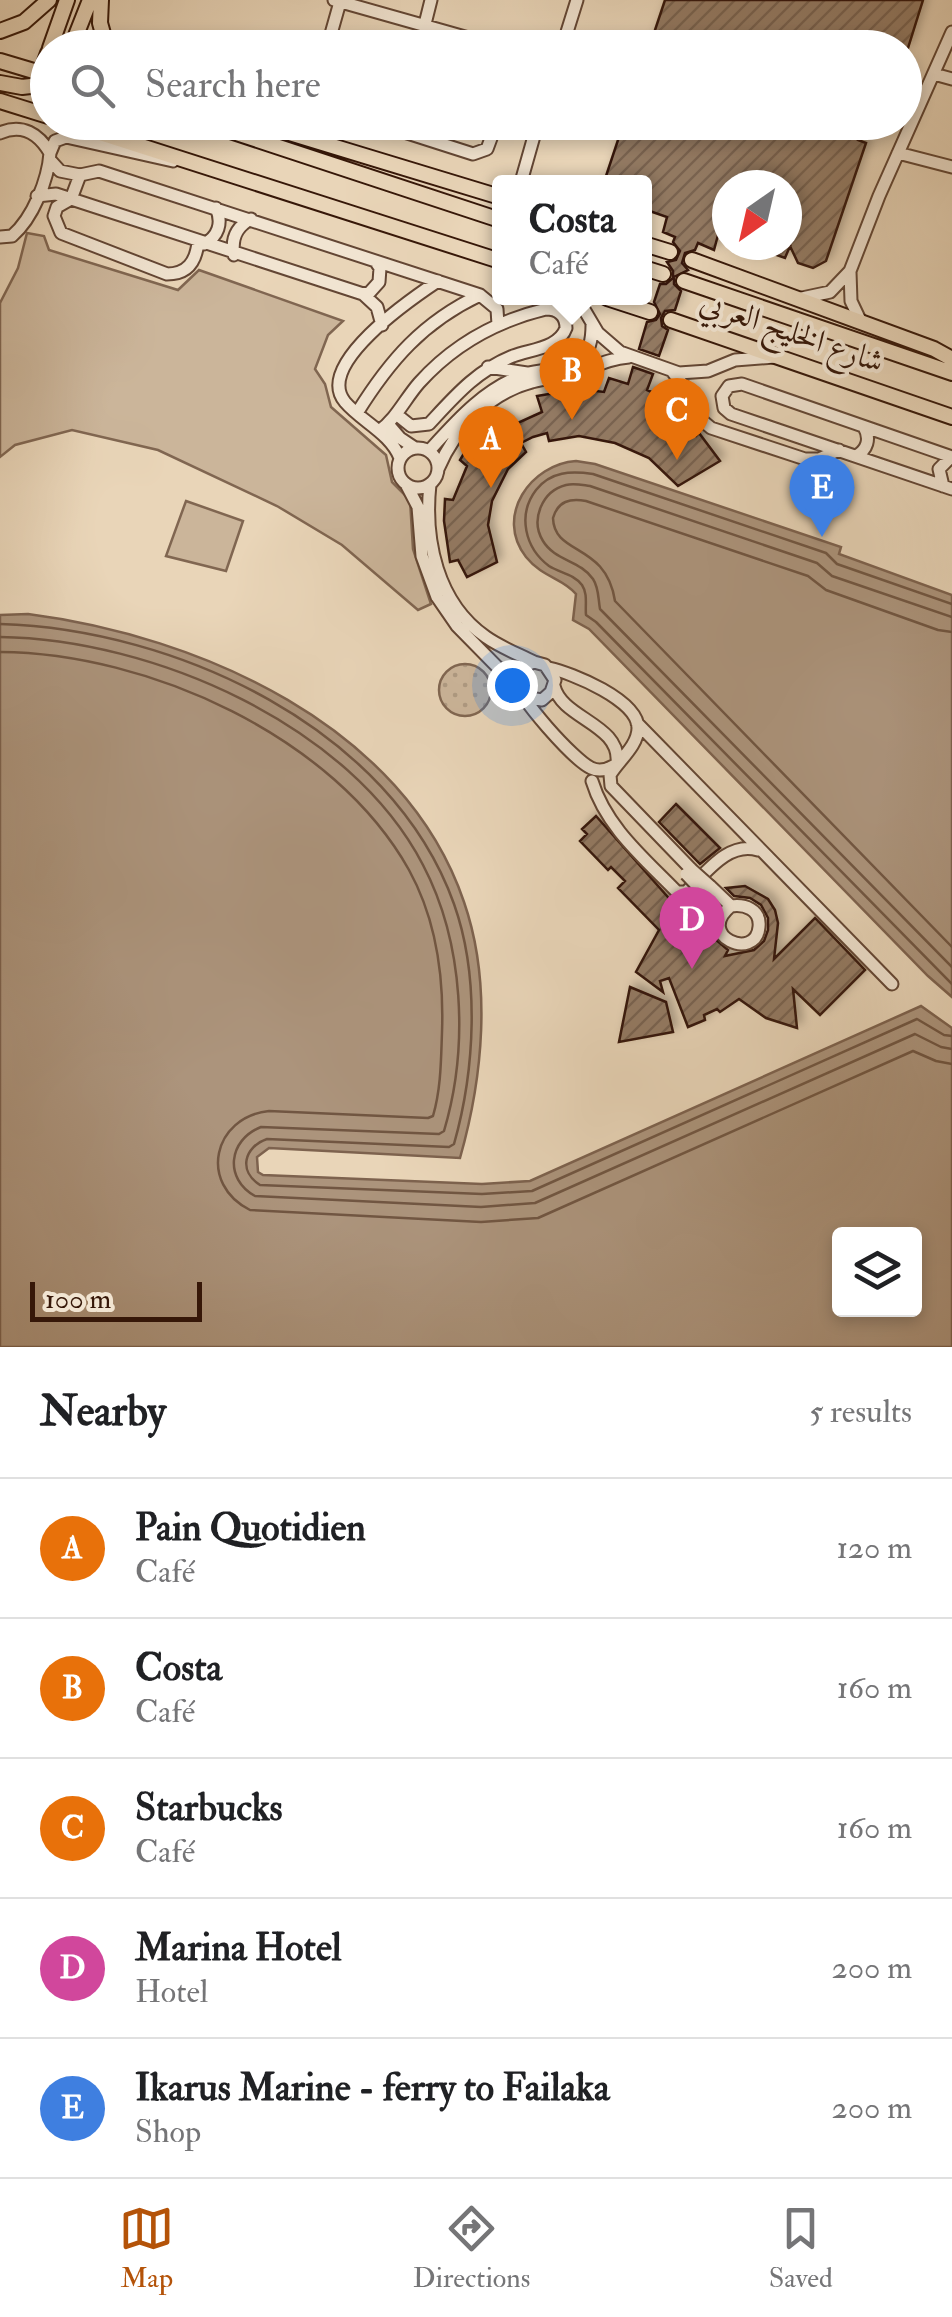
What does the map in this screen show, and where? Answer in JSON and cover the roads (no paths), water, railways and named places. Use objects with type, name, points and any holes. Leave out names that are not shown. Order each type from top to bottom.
[{"type":"main road","points":[[0,32],[24,22],[49,0]]},
{"type":"main road","points":[[56,30],[67,0]]},
{"type":"main road","points":[[78,30],[90,0]]},
{"type":"main road","points":[[101,0],[102,30]]},
{"type":"main road","points":[[0,61],[30,74]]},
{"type":"main road","points":[[0,83],[30,81]]},
{"type":"main road","points":[[0,101],[30,110]]},
{"type":"main road","points":[[125,140],[492,257]]},
{"type":"main road","points":[[258,140],[492,217]]},
{"type":"main road","points":[[310,140],[492,195]]},
{"type":"main road","points":[[293,152],[385,164]]},
{"type":"main road","points":[[652,246],[670,252]]},
{"type":"main road","points":[[692,260],[934,348],[952,359]]},
{"type":"main road","name":"شارع الخليج العربي","points":[[652,271],[663,274]]},
{"type":"main road","name":"شارع الخليج العربي","points":[[684,282],[952,374]]},
{"type":"main road","name":"شارع الخليج العربي","points":[[628,305],[650,312]]},
{"type":"main road","name":"شارع الخليج العربي","points":[[671,320],[952,417]]},
{"type":"street","points":[[424,24],[431,0]]},
{"type":"street","points":[[568,30],[577,0]]},
{"type":"street","points":[[330,30],[337,1],[444,30]]},
{"type":"street","points":[[922,100],[952,32]]},
{"type":"street","points":[[934,74],[952,79]]},
{"type":"street","points":[[0,132],[10,128],[30,131]]},
{"type":"street","points":[[42,140],[60,171],[80,176],[99,171],[492,301]]},
{"type":"street","points":[[1,239],[16,234],[37,196],[58,140]]},
{"type":"street","points":[[78,140],[150,158],[213,167]]},
{"type":"street","points":[[429,140],[473,154],[487,150],[491,140]]},
{"type":"street","points":[[523,175],[533,140]]},
{"type":"street","points":[[802,298],[830,292],[850,271],[904,140]]},
{"type":"street","points":[[898,153],[952,167]]},
{"type":"street","points":[[80,176],[70,199],[55,211],[55,226],[61,233],[159,272],[174,274],[187,269],[201,244],[214,237],[219,226],[216,208]]},
{"type":"street","points":[[37,196],[52,193],[363,294],[377,307],[382,325]]},
{"type":"street","points":[[234,255],[234,236],[240,226],[251,220]]},
{"type":"street","points":[[363,294],[380,282],[376,262]]},
{"type":"street","points":[[850,271],[852,302],[860,320]]},
{"type":"street","points":[[388,423],[438,363],[464,343],[498,325],[552,309],[564,318],[566,328],[558,341],[488,367],[428,424],[388,423],[357,412],[341,396],[338,377],[352,354],[438,281]]},
{"type":"street","points":[[357,412],[406,344],[448,311],[480,295]]},
{"type":"street","points":[[494,305],[498,325]]},
{"type":"street","points":[[578,305],[612,346],[672,371],[688,374],[736,360],[779,356]]},
{"type":"street","points":[[429,451],[489,392],[527,373],[579,361],[591,342],[592,326]]},
{"type":"street","points":[[629,356],[607,359],[573,374],[503,392],[458,434],[430,484],[430,538],[438,572],[452,601],[485,637],[604,690],[892,984]]},
{"type":"street","points":[[488,367],[527,373]]},
{"type":"street","points":[[672,371],[688,391],[699,418],[711,428],[805,459],[819,459],[840,450]]},
{"type":"street","points":[[742,384],[952,457],[940,469],[947,488],[731,414],[722,404],[723,392],[729,386],[742,384]]},
{"type":"street","points":[[388,423],[400,438],[429,451]]},
{"type":"street","points":[[388,423],[400,458],[399,474],[418,507],[422,556],[436,598],[537,716],[588,767],[604,770],[617,764]]},
{"type":"street","points":[[856,456],[868,442],[864,427]]},
{"type":"street","points":[[400,458],[415,448]]},
{"type":"street","points":[[429,451],[438,468]]},
{"type":"street","points":[[406,484],[418,488],[430,484]]},
{"type":"street","points":[[520,692],[517,672],[534,662]]},
{"type":"street","points":[[549,668],[558,698],[604,732],[614,745],[617,764]]},
{"type":"street","points":[[520,692],[542,700],[554,686]]},
{"type":"street","points":[[637,722],[630,748],[610,775],[610,786],[689,872]]},
{"type":"street","points":[[630,748],[642,742],[659,744]]},
{"type":"street","points":[[588,767],[586,771],[598,801],[620,834],[677,892],[686,892],[728,853],[735,838],[734,825]]},
{"type":"street","points":[[592,781],[727,909]]},
{"type":"street","points":[[728,853],[748,847],[760,850]]},
{"type":"water","points":[[576,461],[595,464],[841,547],[839,554],[952,595],[952,997],[589,629],[573,620],[576,594],[526,557],[514,525],[522,495],[545,472]]},
{"type":"water","points":[[28,614],[93,625],[160,643],[225,668],[288,700],[345,739],[395,785],[435,840],[464,902],[473,933],[481,997],[479,1063],[460,1158],[269,1148],[257,1157],[258,1172],[263,1175],[482,1184],[530,1181],[921,1006],[952,1028],[952,1347],[0,1347],[0,615]]},
{"type":"place","name":"Costa","points":[[572,420]]},
{"type":"place","name":"Starbucks","points":[[677,460]]},
{"type":"place","name":"Pain Quotidien","points":[[491,488]]},
{"type":"place","name":"Ikarus Marine - ferry to Failaka","points":[[822,537]]},
{"type":"place","name":"Marina Hotel","points":[[692,969]]}]
